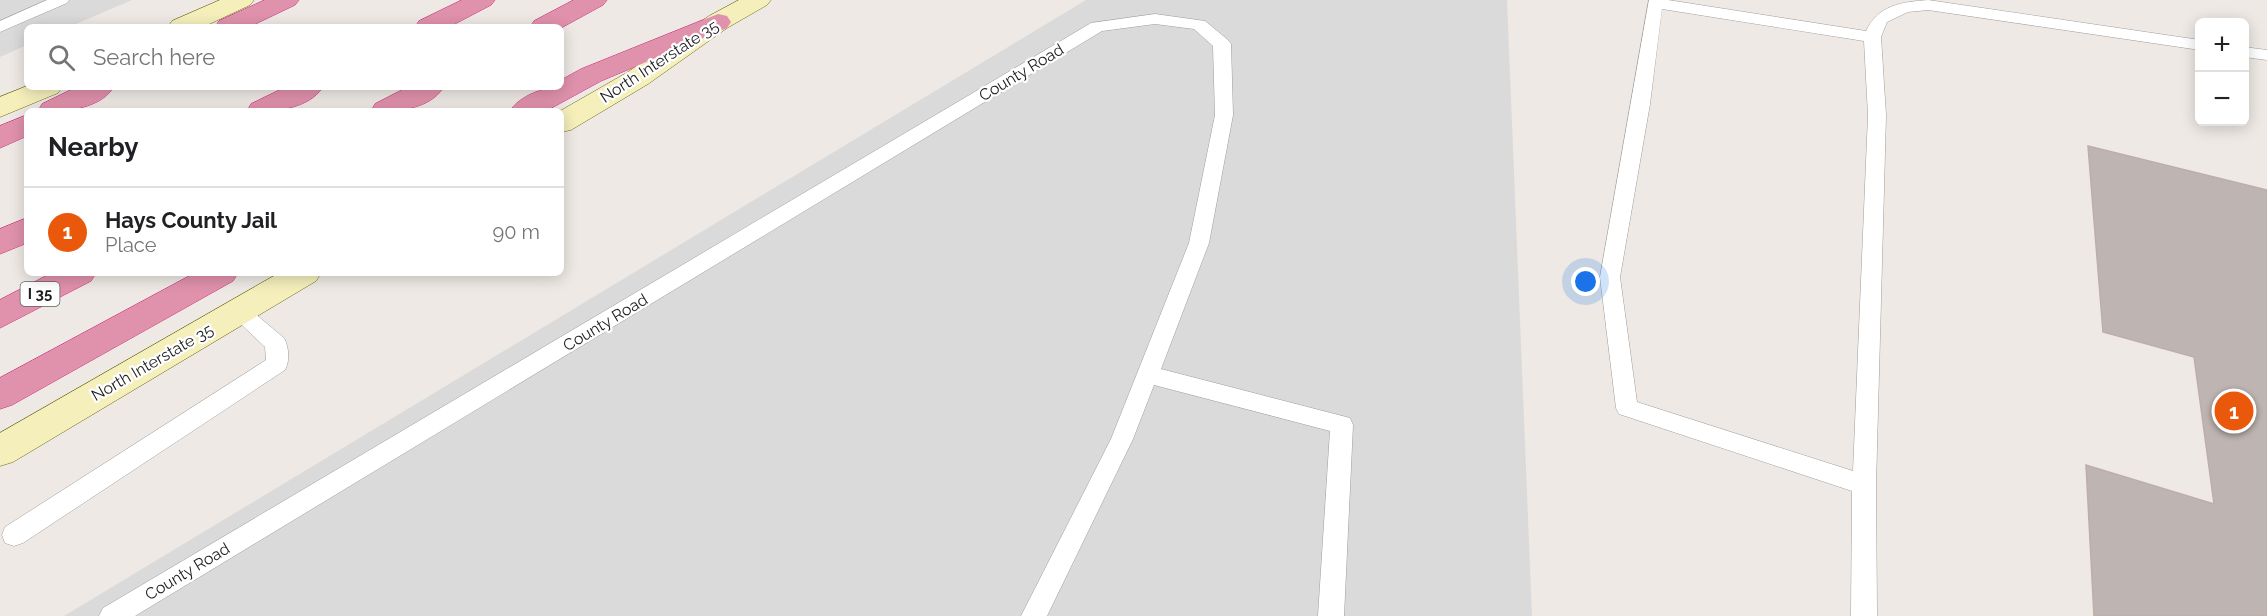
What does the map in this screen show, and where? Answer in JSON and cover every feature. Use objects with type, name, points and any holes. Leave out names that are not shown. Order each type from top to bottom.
[{"type":"highway","points":[[234,24],[286,0]]},
{"type":"highway","points":[[434,24],[482,0]]},
{"type":"highway","points":[[549,24],[594,0]]},
{"type":"highway","points":[[564,90],[591,75],[717,22]]},
{"type":"highway","points":[[58,108],[94,90]]},
{"type":"highway","points":[[267,108],[303,90]]},
{"type":"highway","points":[[391,108],[424,90]]},
{"type":"highway","points":[[530,108],[563,90]]},
{"type":"highway","points":[[0,138],[24,126]]},
{"type":"highway","points":[[0,243],[24,231]]},
{"type":"highway","name":"I 35","points":[[0,315],[74,276]]},
{"type":"highway","points":[[0,395],[217,276]]},
{"type":"main road","points":[[188,24],[241,0]]},
{"type":"main road","name":"North Interstate 35","points":[[564,121],[638,78],[717,22],[758,0]]},
{"type":"main road","points":[[0,108],[41,90]]},
{"type":"main road","name":"North Interstate 35","points":[[0,451],[300,276]]},
{"type":"lane","points":[[0,27],[61,0]]},
{"type":"lane","points":[[1864,485],[1627,408],[1610,277],[1641,104],[1655,3],[1872,37]]},
{"type":"lane","points":[[1863,616],[1864,485],[1877,115],[1872,37],[1880,19],[1904,7],[1928,5],[2195,44]]},
{"type":"lane","name":"County Road","points":[[112,616],[1097,27],[1155,19],[1199,25],[1222,44],[1224,115],[1199,243],[1147,374]]},
{"type":"lane","points":[[2249,53],[2267,55]]},
{"type":"lane","points":[[14,535],[277,364],[276,344],[239,312]]},
{"type":"lane","points":[[1034,616],[1122,439],[1147,374],[1342,425],[1330,616]]},
{"type":"shaded area","points":[[0,0],[132,0],[76,24],[24,24],[24,46],[0,57]]},
{"type":"shaded area","points":[[1086,0],[1507,0],[1532,616],[64,616]]},
{"type":"building","points":[[2088,146],[2267,190],[2267,616],[2094,616],[2086,465],[2214,504],[2194,357],[2103,332]]},
{"type":"place","name":"Hays County Jail","points":[[2234,411]]}]
